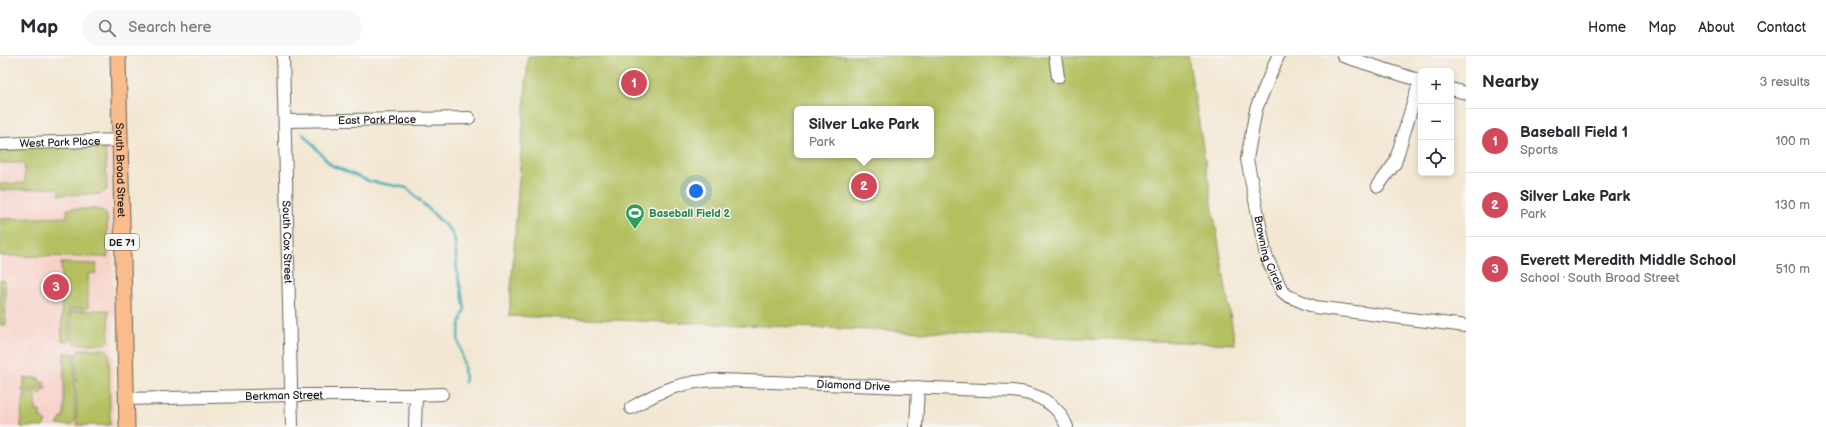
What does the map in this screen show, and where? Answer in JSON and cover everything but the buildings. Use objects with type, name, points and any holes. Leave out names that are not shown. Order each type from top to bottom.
[{"type":"main road","name":"South Broad Street","points":[[118,56],[127,427]]},
{"type":"street","name":"South Cox Street","points":[[283,56],[292,427]]},
{"type":"street","points":[[1055,56],[1058,77]]},
{"type":"street","name":"Browning Circle","points":[[1278,56],[1256,109],[1247,159],[1266,256],[1282,291],[1288,296],[1315,307],[1466,326]]},
{"type":"street","points":[[1343,56],[1418,79]]},
{"type":"street","points":[[1378,186],[1395,163],[1418,90]]},
{"type":"street","points":[[1454,90],[1466,93]]},
{"type":"street","name":"East Park Place","points":[[285,121],[469,118]]},
{"type":"street","name":"West Park Place","points":[[0,144],[120,140]]},
{"type":"street","name":"Diamond Drive","points":[[631,408],[663,390],[676,385],[704,380],[1012,391],[1034,395],[1053,406],[1067,427]]},
{"type":"street","points":[[916,427],[918,387]]},
{"type":"street","name":"Berkman Street","points":[[126,399],[291,395],[442,394]]},
{"type":"street","points":[[415,427],[416,395]]},
{"type":"shaded area","points":[[112,144],[114,427],[0,427],[0,147]]},
{"type":"green space","points":[[528,56],[1188,56],[1235,344],[509,316]]},
{"type":"green space","points":[[105,144],[107,187],[106,191],[100,194],[59,195],[58,188],[0,190],[0,184],[25,183],[24,163],[0,163],[0,147]]},
{"type":"green space","points":[[67,209],[95,209],[104,211],[107,216],[107,257],[0,256],[0,219],[67,217]]},
{"type":"green space","points":[[61,263],[97,264],[96,273],[88,274],[88,308],[69,309],[70,341],[62,341]]},
{"type":"green space","points":[[0,280],[5,281],[6,325],[0,325]]},
{"type":"green space","points":[[108,310],[109,341],[106,344],[75,344],[72,340],[71,311]]},
{"type":"green space","points":[[80,349],[106,349],[109,352],[110,425],[77,425],[76,354]]},
{"type":"green space","points":[[64,353],[74,353],[75,421],[72,425],[57,425],[64,414]]},
{"type":"green space","points":[[24,378],[39,378],[39,382],[45,382],[45,384],[24,393],[21,390],[24,390]]},
{"type":"green space","points":[[46,386],[46,389],[42,389],[42,393],[36,394],[36,411],[40,411],[40,417],[46,422],[43,427],[21,427],[22,401],[24,400],[24,395]]},
{"type":"waterway","points":[[303,134],[331,165],[369,181],[407,188],[450,230],[455,240],[457,272],[465,308],[460,324],[458,338],[464,366],[465,383]]},
{"type":"place","name":"Baseball Field 1","points":[[634,83]]},
{"type":"place","name":"Silver Lake Park","points":[[864,186]]},
{"type":"place","name":"Baseball Field 2","points":[[635,230]]},
{"type":"place","name":"Everett Meredith Middle School","points":[[56,287]]}]
